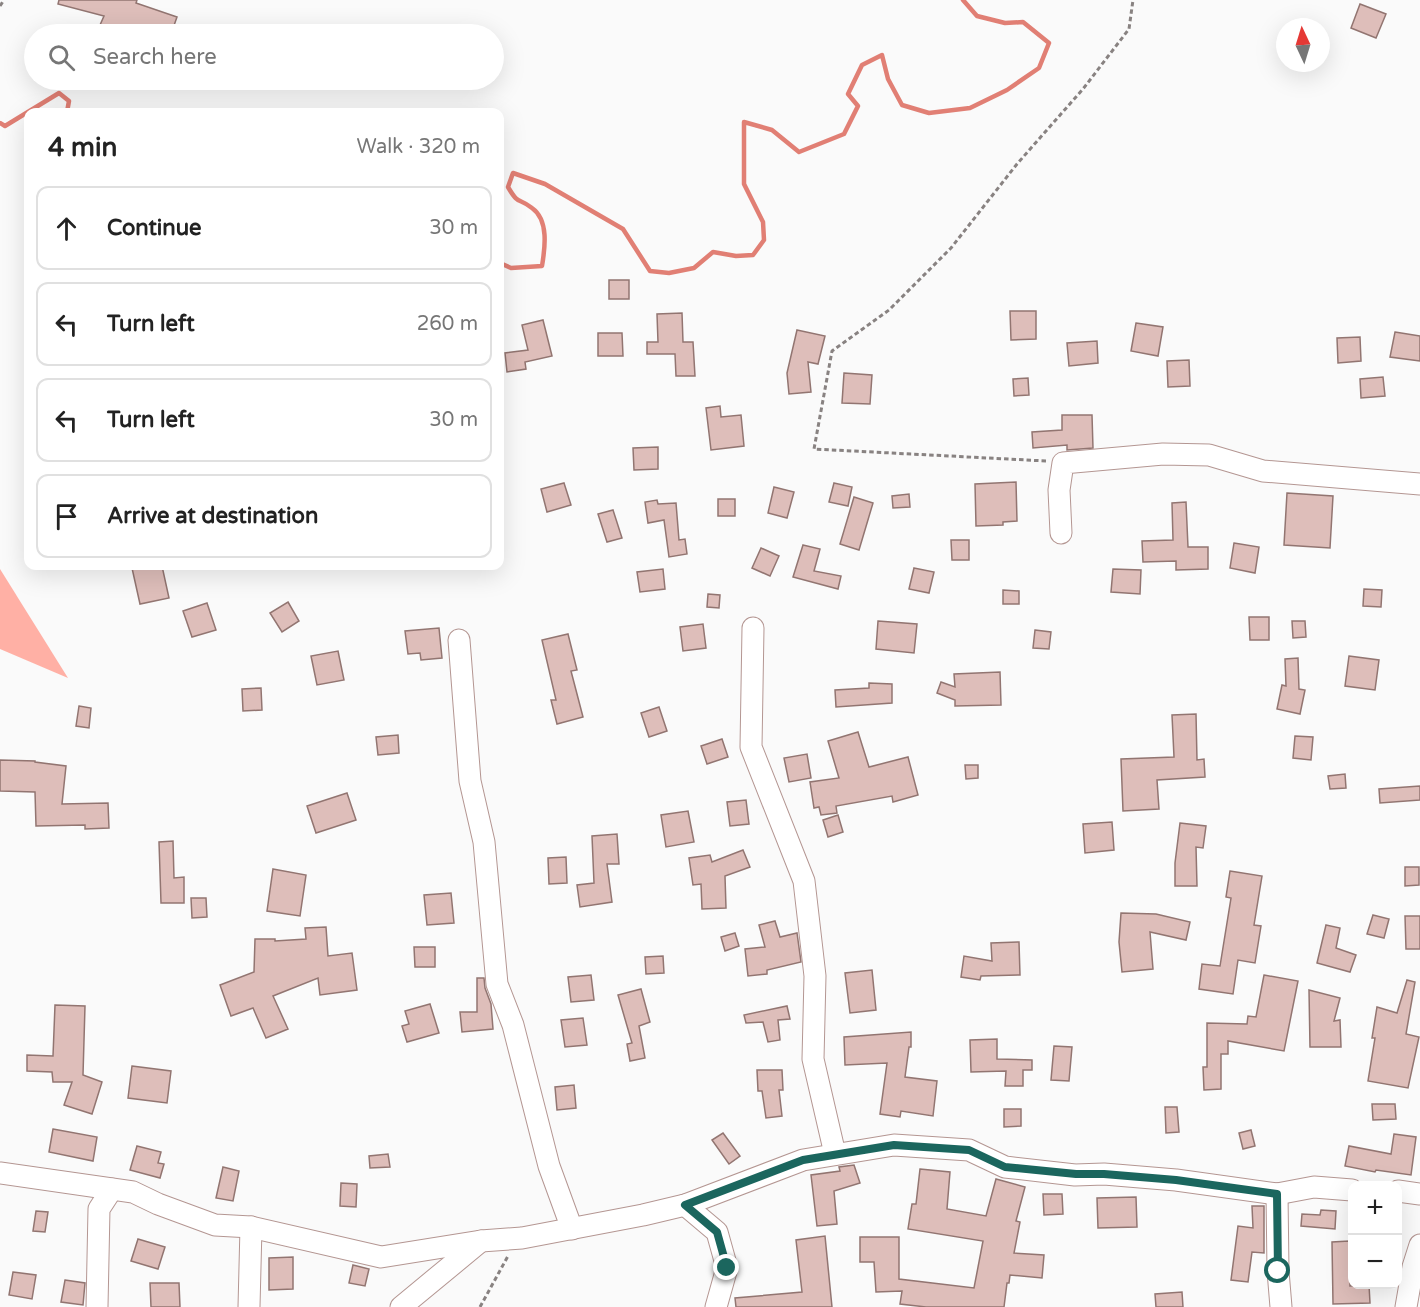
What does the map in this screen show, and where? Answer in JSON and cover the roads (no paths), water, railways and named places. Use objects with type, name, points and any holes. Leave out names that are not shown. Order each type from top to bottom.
[{"type":"street","points":[[1061,533],[1059,490],[1063,462],[1163,454],[1209,455],[1263,471],[1420,484]]},
{"type":"street","points":[[753,628],[751,747],[804,881],[814,976],[813,1059],[835,1154]]},
{"type":"street","points":[[459,640],[470,781],[484,842],[497,984],[513,1025],[549,1166],[572,1229]]},
{"type":"street","points":[[0,1173],[133,1192],[215,1225],[251,1227],[381,1257],[481,1241],[522,1238],[685,1205],[803,1160],[894,1145],[969,1150],[1005,1167],[1176,1180],[1277,1194],[1314,1187],[1348,1190]]},
{"type":"street","points":[[97,1307],[99,1209],[112,1189]]},
{"type":"street","points":[[1402,1192],[1420,1194]]},
{"type":"street","points":[[1277,1194],[1281,1307]]},
{"type":"street","points":[[685,1205],[717,1232],[727,1268],[716,1307]]},
{"type":"street","points":[[249,1307],[251,1227]]},
{"type":"street","points":[[401,1307],[481,1241]]},
{"type":"street","points":[[1406,1307],[1413,1267],[1420,1245]]},
{"type":"waterway","points":[[504,265],[511,268],[542,266],[545,243],[543,227],[537,213],[517,199],[508,187],[513,173],[545,184],[623,229],[650,271],[669,273],[694,268],[713,252],[736,256],[753,255],[764,240],[763,222],[744,184],[744,122],[772,130],[799,152],[844,134],[858,106],[848,94],[862,65],[882,55],[888,79],[902,105],[929,113],[970,108],[1007,90],[1039,68],[1049,43],[1023,22],[1005,23],[977,16],[963,0]]},
{"type":"waterway","points":[[34,108],[59,93],[69,101],[68,108]]},
{"type":"waterway","points":[[0,123],[5,126],[24,114]]}]
